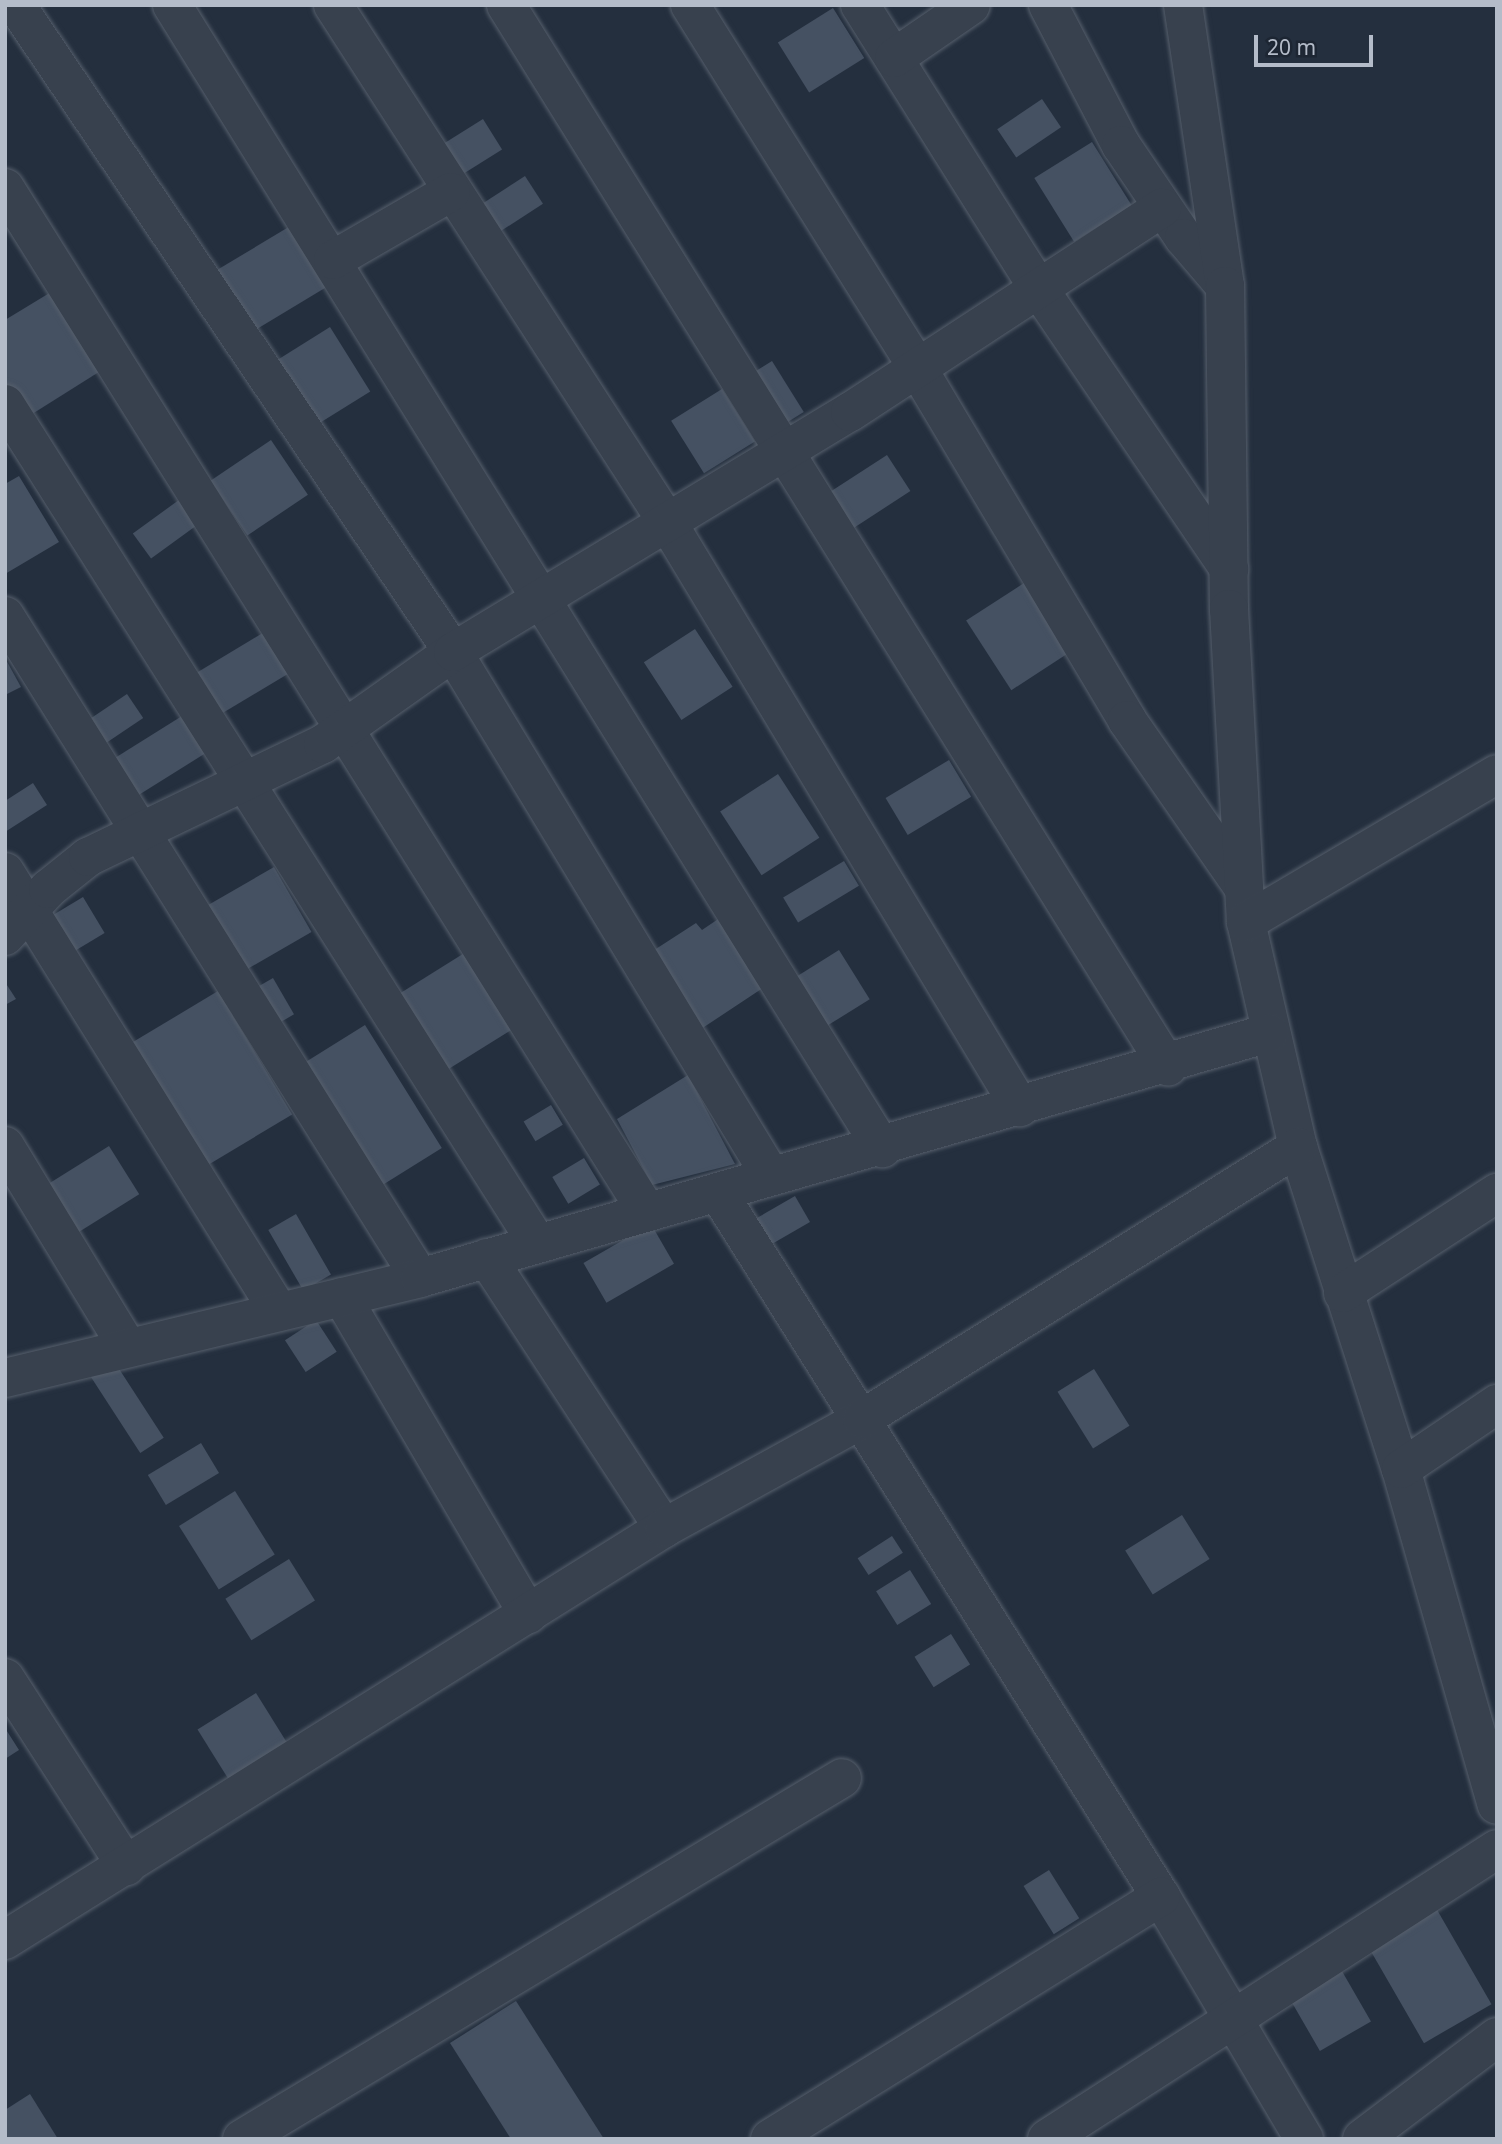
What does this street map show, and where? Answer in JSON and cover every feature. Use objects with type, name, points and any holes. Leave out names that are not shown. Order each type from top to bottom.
[{"type":"street","points":[[16,5],[453,652],[769,1173]]},
{"type":"street","points":[[172,5],[545,598],[882,1148]]},
{"type":"street","points":[[333,5],[668,525],[1020,1107]]},
{"type":"street","points":[[506,5],[788,451],[1168,1067]]},
{"type":"street","points":[[690,5],[918,369],[1127,720],[1245,904]]},
{"type":"street","points":[[860,5],[1041,292],[1229,569]]},
{"type":"street","points":[[894,58],[971,5]]},
{"type":"street","points":[[1183,5],[1225,286],[1229,569],[1245,904],[1269,1033],[1298,1147],[1401,1469],[1497,1805]]},
{"type":"street","points":[[1051,6],[1091,94],[1161,208],[1225,286]]},
{"type":"street","points":[[5,188],[647,1212]]},
{"type":"street","points":[[333,260],[451,192]]},
{"type":"street","points":[[17,922],[88,857],[245,782],[345,729],[453,652],[788,451],[1041,292],[1161,208]]},
{"type":"street","points":[[5,404],[537,1243]]},
{"type":"street","points":[[5,617],[420,1278]]},
{"type":"street","points":[[1245,904],[1493,785]]},
{"type":"street","points":[[5,872],[17,922],[279,1312]]},
{"type":"street","points":[[5,1378],[126,1345],[420,1278],[647,1212],[719,1194],[769,1173],[882,1148],[1168,1067],[1269,1033]]},
{"type":"street","points":[[5,1146],[126,1345]]},
{"type":"street","points":[[5,1940],[664,1528],[862,1419],[1298,1147]]},
{"type":"street","points":[[1343,1293],[1497,1193]]},
{"type":"street","points":[[719,1194],[1161,1897],[1304,2139]]},
{"type":"street","points":[[487,1258],[664,1528]]},
{"type":"street","points":[[342,1297],[528,1614]]},
{"type":"street","points":[[1401,1469],[1497,1404]]},
{"type":"street","points":[[5,1678],[126,1866]]},
{"type":"street","points":[[242,2139],[842,1778]]},
{"type":"street","points":[[1047,2139],[1231,2016],[1497,1849]]},
{"type":"street","points":[[770,2139],[1161,1897]]},
{"type":"street","points":[[1362,2139],[1497,2037]]},
{"type":"building","points":[[833,8],[864,58],[809,92],[778,42]]},
{"type":"building","points":[[1042,99],[1061,127],[1016,157],[997,129]]},
{"type":"building","points":[[483,119],[502,150],[455,179],[436,149]]},
{"type":"building","points":[[1092,142],[1132,206],[1074,242],[1034,178]]},
{"type":"building","points":[[525,176],[543,204],[490,238],[472,210]]},
{"type":"building","points":[[302,219],[339,280],[248,334],[211,274]]},
{"type":"building","points":[[61,286],[110,365],[21,421],[5,396],[5,320]]},
{"type":"building","points":[[330,327],[370,391],[316,425],[276,361]]},
{"type":"building","points":[[772,361],[804,412],[780,427],[748,376]]},
{"type":"building","points":[[722,389],[755,442],[704,473],[671,421]]},
{"type":"building","points":[[271,440],[308,495],[247,536],[210,481]]},
{"type":"building","points":[[887,455],[910,491],[848,532],[824,496]]},
{"type":"building","points":[[19,476],[59,542],[5,574],[5,484]]},
{"type":"building","points":[[183,497],[201,522],[151,559],[133,533]]},
{"type":"building","points":[[1024,583],[1069,653],[1011,690],[966,621]]},
{"type":"building","points":[[271,628],[296,669],[214,718],[190,677]]},
{"type":"building","points":[[695,629],[733,687],[681,720],[644,662]]},
{"type":"building","points":[[5,658],[21,687],[5,695]]},
{"type":"building","points":[[127,694],[143,718],[100,747],[84,723]]},
{"type":"building","points":[[182,716],[205,753],[130,800],[107,763]]},
{"type":"building","points":[[949,760],[971,797],[908,835],[886,798]]},
{"type":"building","points":[[778,774],[819,838],[762,875],[720,812]]},
{"type":"building","points":[[33,783],[47,805],[5,832],[5,801]]},
{"type":"building","points":[[844,861],[859,886],[798,922],[783,898]]},
{"type":"building","points":[[274,867],[312,932],[239,974],[201,909]]},
{"type":"building","points":[[83,897],[105,933],[61,959],[39,923]]},
{"type":"building","points":[[733,909],[778,978],[695,1033],[645,956],[696,923],[702,930]]},
{"type":"building","points":[[474,947],[522,1023],[446,1070],[399,994]]},
{"type":"building","points":[[839,950],[870,999],[822,1029],[792,980]]},
{"type":"building","points":[[273,978],[294,1014],[269,1029],[248,992]]},
{"type":"building","points":[[5,982],[16,999],[5,1005]]},
{"type":"building","points":[[218,991],[292,1114],[200,1170],[125,1047]]},
{"type":"building","points":[[365,1025],[442,1148],[376,1189],[299,1066]]},
{"type":"building","points":[[688,1075],[735,1164],[652,1185],[617,1119]]},
{"type":"building","points":[[551,1105],[563,1125],[535,1141],[524,1121]]},
{"type":"building","points":[[109,1146],[139,1194],[69,1238],[39,1190]]},
{"type":"building","points":[[584,1158],[600,1185],[568,1204],[552,1177]]},
{"type":"building","points":[[795,1196],[810,1222],[766,1247],[751,1222]]},
{"type":"building","points":[[296,1214],[331,1275],[303,1291],[268,1230]]},
{"type":"building","points":[[651,1224],[674,1264],[606,1303],[583,1263]]},
{"type":"building","points":[[316,1320],[337,1352],[306,1372],[285,1340]]},
{"type":"building","points":[[112,1358],[164,1438],[140,1453],[89,1373]]},
{"type":"building","points":[[1094,1369],[1130,1426],[1093,1449],[1058,1392]]},
{"type":"building","points":[[201,1443],[219,1473],[166,1505],[148,1475]]},
{"type":"building","points":[[235,1491],[275,1555],[219,1590],[179,1526]]},
{"type":"building","points":[[1182,1515],[1210,1559],[1153,1595],[1125,1551]]},
{"type":"building","points":[[892,1536],[903,1553],[869,1575],[858,1558]]},
{"type":"building","points":[[289,1559],[315,1601],[251,1640],[225,1599]]},
{"type":"building","points":[[910,1570],[931,1604],[897,1625],[876,1591]]},
{"type":"building","points":[[951,1634],[970,1665],[934,1687],[915,1657]]},
{"type":"building","points":[[256,1693],[295,1755],[236,1791],[197,1730]]},
{"type":"building","points":[[5,1728],[19,1750],[5,1759]]},
{"type":"building","points":[[1049,1870],[1079,1918],[1054,1934],[1024,1886]]},
{"type":"building","points":[[1436,1908],[1492,2004],[1424,2043],[1368,1947]]},
{"type":"building","points":[[1339,1966],[1371,2021],[1320,2051],[1288,1995]]},
{"type":"building","points":[[516,2001],[604,2139],[511,2139],[450,2043]]},
{"type":"building","points":[[30,2094],[58,2139],[5,2139],[5,2110]]}]
